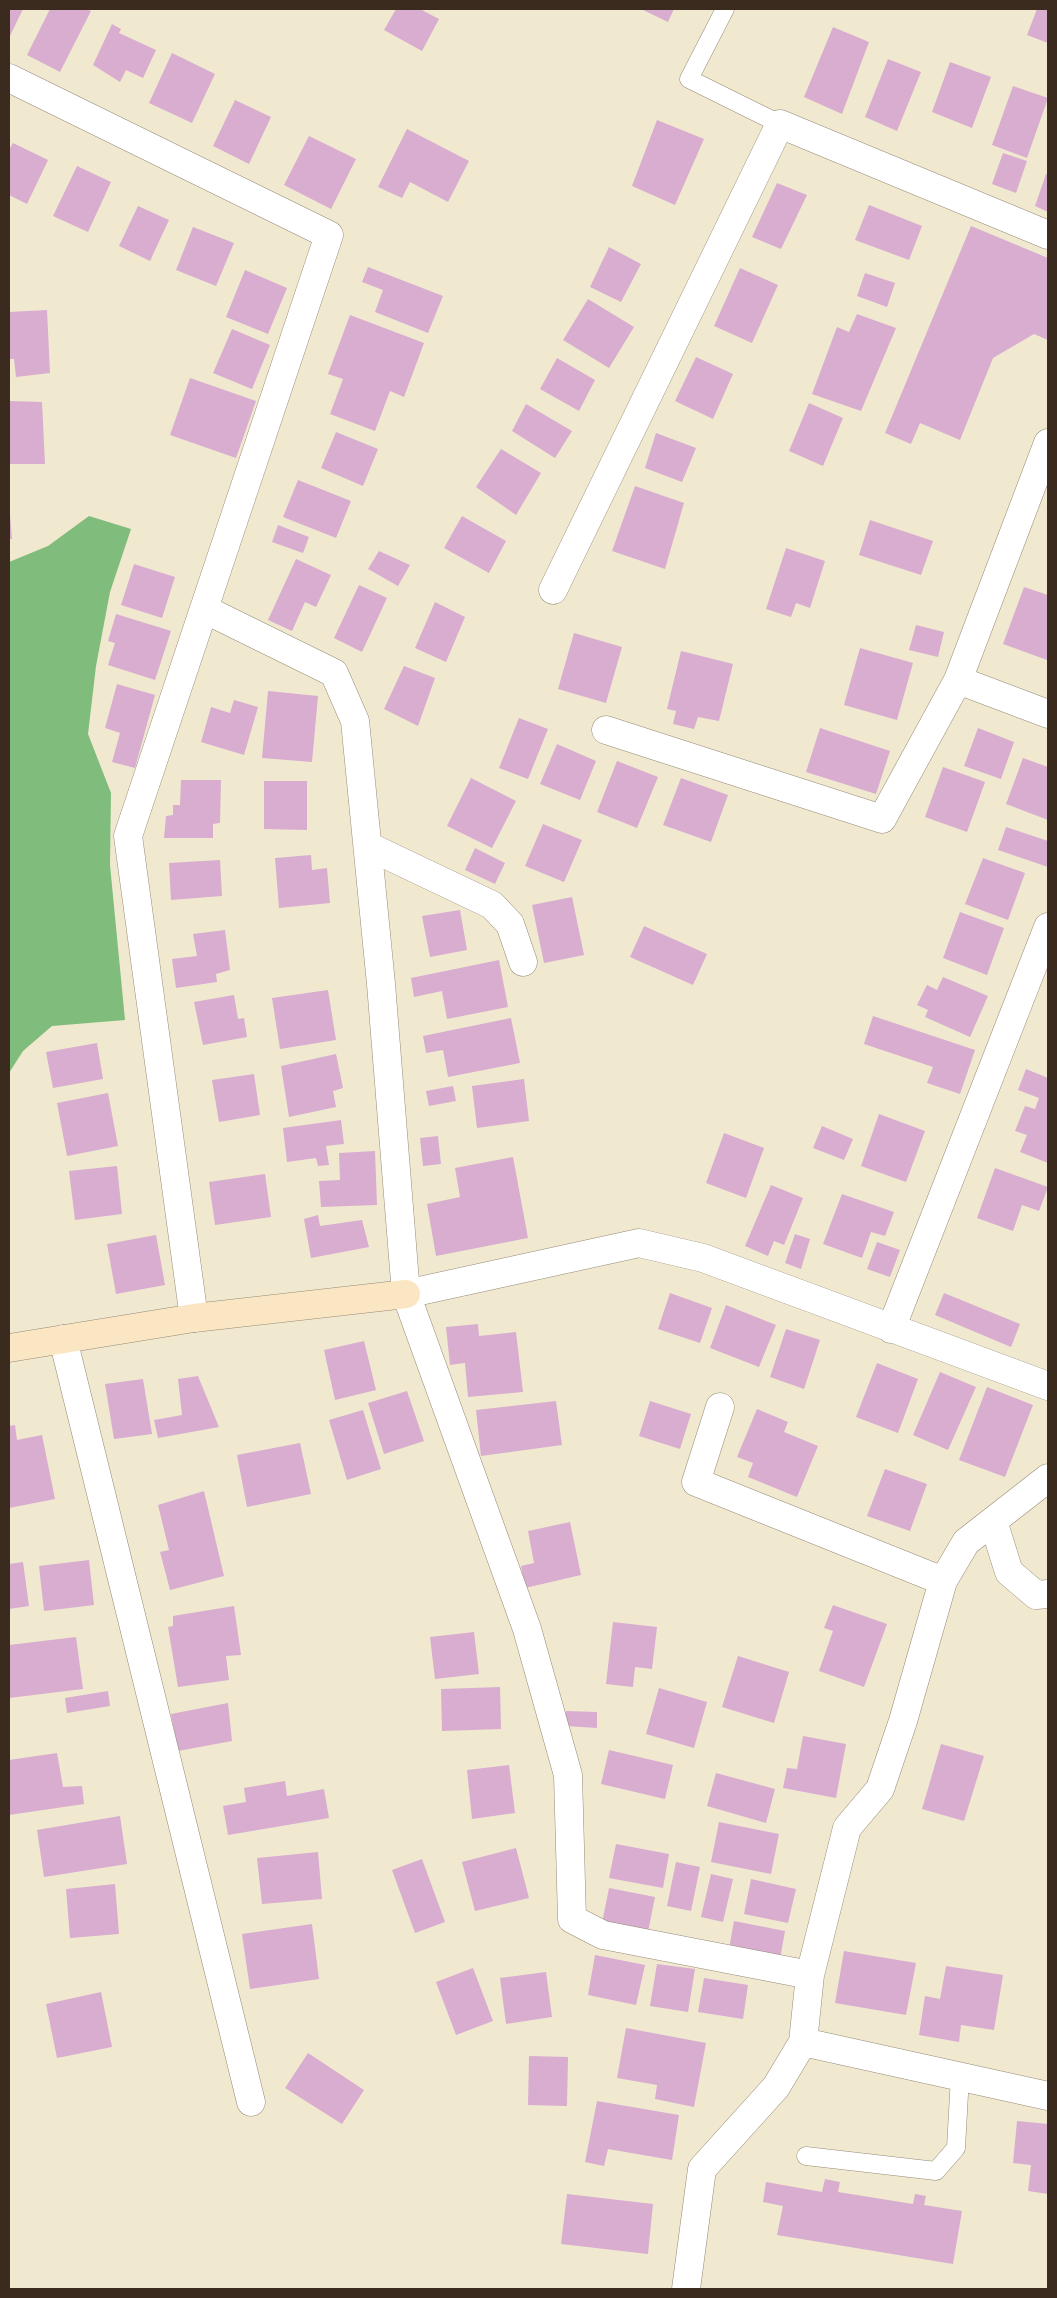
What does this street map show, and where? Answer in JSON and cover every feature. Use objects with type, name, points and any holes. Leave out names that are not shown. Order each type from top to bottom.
[{"type":"street","points":[[9,78],[329,235],[128,836],[194,1318]]},
{"type":"street","points":[[553,590],[780,124],[1048,235]]},
{"type":"street","points":[[606,730],[882,818],[958,680],[1048,443]]},
{"type":"street","points":[[204,609],[334,672],[355,721],[382,994],[406,1294],[527,1629],[568,1775],[572,1919],[603,1935],[810,1975]]},
{"type":"street","points":[[958,680],[1048,714]]},
{"type":"street","points":[[368,846],[492,905],[510,924],[523,962]]},
{"type":"street","points":[[891,1329],[1048,928]]},
{"type":"street","points":[[9,1348],[194,1318],[406,1294],[639,1243],[703,1258],[1048,1386]]},
{"type":"street","points":[[63,1339],[251,2102]]},
{"type":"street","points":[[720,1407],[696,1482],[943,1581]]},
{"type":"street","points":[[686,2289],[702,2169],[776,2087],[803,2042],[810,1975],[847,1828],[880,1789],[903,1721],[943,1581],[966,1542],[1048,1478]]},
{"type":"street","points":[[993,1521],[1010,1572],[1036,1595],[1048,1594]]},
{"type":"street","points":[[803,2042],[1048,2096]]},
{"type":"lane","points":[[725,9],[689,79],[780,124]]},
{"type":"lane","points":[[806,2156],[936,2172],[956,2148],[960,2076]]},
{"type":"green space","points":[[89,516],[131,529],[110,592],[96,666],[88,734],[111,793],[110,865],[125,1020],[52,1026],[23,1051],[9,1073],[9,562],[48,546]]},
{"type":"building","points":[[9,9],[23,9],[9,38]]},
{"type":"building","points":[[50,9],[86,9],[91,11],[60,72],[27,55]]},
{"type":"building","points":[[396,9],[420,9],[439,19],[422,51],[384,30]]},
{"type":"building","points":[[641,9],[674,9],[668,22]]},
{"type":"building","points":[[1037,9],[1048,9],[1048,43],[1027,35]]},
{"type":"building","points":[[112,24],[121,29],[119,33],[156,50],[143,78],[126,70],[120,82],[93,65]]},
{"type":"building","points":[[833,27],[869,42],[842,114],[804,97]]},
{"type":"building","points":[[172,53],[215,74],[192,123],[149,103]]},
{"type":"building","points":[[888,59],[921,72],[897,131],[865,117]]},
{"type":"building","points":[[950,62],[991,77],[972,128],[932,112]]},
{"type":"building","points":[[1013,86],[1048,98],[1027,158],[992,145]]},
{"type":"building","points":[[235,100],[271,117],[249,164],[213,146]]},
{"type":"building","points":[[657,120],[704,139],[675,205],[632,186]]},
{"type":"building","points":[[407,129],[469,161],[448,202],[410,182],[402,198],[378,187]]},
{"type":"building","points":[[309,136],[356,159],[331,209],[284,185]]},
{"type":"building","points":[[13,143],[48,160],[27,204],[9,195],[9,150]]},
{"type":"building","points":[[1003,153],[1027,161],[1016,193],[992,184]]},
{"type":"building","points":[[77,166],[111,182],[88,232],[53,216]]},
{"type":"building","points":[[1046,174],[1048,174],[1048,212],[1035,206]]},
{"type":"building","points":[[777,183],[807,195],[781,249],[752,237]]},
{"type":"building","points":[[869,205],[922,226],[909,260],[855,240]]},
{"type":"building","points":[[138,206],[169,220],[150,261],[119,246]]},
{"type":"building","points":[[971,226],[1048,258],[1048,340],[1034,334],[993,358],[960,440],[920,423],[911,444],[885,433]]},
{"type":"building","points":[[193,227],[234,243],[216,286],[176,270]]},
{"type":"building","points":[[609,247],[641,264],[621,302],[590,287]]},
{"type":"building","points":[[368,267],[443,296],[428,333],[375,312],[383,290],[362,282]]},
{"type":"building","points":[[740,268],[778,285],[752,343],[714,326]]},
{"type":"building","points":[[245,270],[287,288],[268,334],[226,317]]},
{"type":"building","points":[[865,273],[895,283],[887,307],[857,296]]},
{"type":"building","points":[[588,299],[634,327],[609,368],[563,340]]},
{"type":"building","points":[[47,310],[50,373],[16,377],[14,359],[9,359],[9,312]]},
{"type":"building","points":[[857,314],[896,328],[861,411],[812,394],[837,327],[849,332]]},
{"type":"building","points":[[350,315],[424,343],[404,397],[390,391],[375,431],[330,414],[343,379],[328,374]]},
{"type":"building","points":[[232,329],[270,345],[252,389],[213,373]]},
{"type":"building","points":[[696,357],[733,374],[713,419],[675,401]]},
{"type":"building","points":[[557,358],[595,380],[579,411],[540,389]]},
{"type":"building","points":[[190,378],[256,401],[236,458],[170,435]]},
{"type":"building","points":[[9,401],[42,402],[45,464],[9,464]]},
{"type":"building","points":[[809,403],[843,418],[823,466],[789,451]]},
{"type":"building","points":[[526,404],[572,431],[555,458],[512,431]]},
{"type":"building","points":[[336,432],[378,449],[363,486],[321,468]]},
{"type":"building","points":[[656,433],[696,448],[682,482],[645,468]]},
{"type":"building","points":[[501,449],[541,473],[516,515],[476,487]]},
{"type":"building","points":[[298,480],[351,501],[336,538],[283,517]]},
{"type":"building","points":[[635,486],[684,503],[665,569],[612,551]]},
{"type":"building","points":[[10,515],[12,539],[9,539]]},
{"type":"building","points":[[462,516],[506,541],[489,573],[444,548]]},
{"type":"building","points":[[870,520],[933,541],[921,575],[859,555]]},
{"type":"building","points":[[278,525],[309,537],[303,553],[272,542]]},
{"type":"building","points":[[786,548],[825,561],[810,608],[796,603],[791,617],[766,609]]},
{"type":"building","points":[[379,551],[410,565],[398,586],[368,569]]},
{"type":"building","points":[[296,559],[331,575],[316,607],[305,602],[292,631],[268,620]]},
{"type":"building","points":[[134,564],[175,577],[162,618],[121,605]]},
{"type":"building","points":[[359,585],[387,598],[362,652],[334,638]]},
{"type":"building","points":[[1024,587],[1048,595],[1047,660],[1003,644]]},
{"type":"building","points":[[435,602],[465,617],[446,662],[415,648]]},
{"type":"building","points":[[116,614],[171,631],[155,680],[108,665],[115,643],[108,641]]},
{"type":"building","points":[[916,625],[944,632],[938,657],[909,650]]},
{"type":"building","points":[[574,633],[622,647],[606,703],[558,689]]},
{"type":"building","points":[[860,648],[913,663],[897,720],[844,705]]},
{"type":"building","points":[[681,651],[733,664],[719,721],[698,717],[694,729],[673,724],[676,711],[667,709]]},
{"type":"building","points":[[404,666],[435,678],[418,726],[384,709]]},
{"type":"building","points":[[117,684],[155,695],[135,768],[112,762],[120,733],[105,728]]},
{"type":"building","points":[[268,691],[318,696],[312,762],[262,758]]},
{"type":"building","points":[[234,700],[258,707],[244,755],[201,742],[211,707],[230,713]]},
{"type":"building","points":[[519,718],[548,729],[528,779],[499,768]]},
{"type":"building","points":[[820,728],[890,751],[876,794],[806,772]]},
{"type":"building","points":[[978,728],[1014,742],[1001,779],[964,766]]},
{"type":"building","points":[[557,744],[596,761],[580,800],[540,784]]},
{"type":"building","points":[[1023,758],[1048,767],[1048,820],[1006,804]]},
{"type":"building","points":[[617,761],[658,777],[637,828],[597,812]]},
{"type":"building","points":[[943,767],[985,782],[967,832],[925,817]]},
{"type":"building","points":[[471,778],[516,801],[492,848],[447,826]]},
{"type":"building","points":[[681,778],[728,795],[711,842],[663,825]]},
{"type":"building","points":[[181,780],[221,780],[220,823],[213,824],[213,838],[164,838],[166,816],[173,815],[173,805],[180,805]]},
{"type":"building","points":[[264,781],[307,781],[307,830],[264,829]]},
{"type":"building","points":[[543,824],[582,840],[564,882],[525,866]]},
{"type":"building","points":[[1006,827],[1048,841],[1048,867],[998,850]]},
{"type":"building","points":[[475,848],[505,863],[495,884],[465,870]]},
{"type":"building","points":[[311,855],[312,870],[327,868],[330,903],[279,908],[275,858]]},
{"type":"building","points":[[983,858],[1025,873],[1008,920],[965,904]]},
{"type":"building","points":[[220,860],[222,896],[171,900],[169,863]]},
{"type":"building","points":[[572,897],[584,955],[544,963],[532,905]]},
{"type":"building","points":[[460,910],[467,950],[430,957],[422,916]]},
{"type":"building","points":[[960,912],[1004,928],[987,975],[943,958]]},
{"type":"building","points":[[644,926],[707,954],[693,985],[630,957]]},
{"type":"building","points":[[225,930],[230,970],[216,974],[217,982],[176,988],[172,959],[197,956],[193,934]]},
{"type":"building","points":[[499,960],[508,1007],[447,1019],[442,991],[414,997],[411,978]]},
{"type":"building","points":[[943,977],[988,996],[970,1037],[925,1017],[928,1010],[917,1005],[927,985],[937,990]]},
{"type":"building","points":[[328,990],[336,1040],[280,1049],[272,998]]},
{"type":"building","points":[[234,995],[238,1019],[244,1018],[247,1037],[203,1045],[194,1002]]},
{"type":"building","points":[[873,1016],[975,1050],[960,1094],[927,1083],[933,1067],[864,1044]]},
{"type":"building","points":[[511,1018],[520,1063],[448,1077],[443,1050],[426,1053],[423,1036]]},
{"type":"building","points":[[97,1043],[103,1079],[53,1088],[46,1052]]},
{"type":"building","points":[[336,1054],[343,1088],[333,1091],[336,1107],[289,1117],[281,1066]]},
{"type":"building","points":[[1026,1069],[1048,1078],[1048,1163],[1020,1152],[1027,1135],[1015,1131],[1025,1106],[1035,1109],[1039,1098],[1018,1090]]},
{"type":"building","points":[[254,1074],[260,1115],[219,1122],[212,1080]]},
{"type":"building","points":[[524,1079],[529,1121],[477,1128],[472,1086]]},
{"type":"building","points":[[453,1086],[456,1101],[429,1106],[426,1091]]},
{"type":"building","points":[[108,1093],[118,1146],[67,1156],[57,1103]]},
{"type":"building","points":[[879,1114],[925,1131],[906,1182],[861,1166]]},
{"type":"building","points":[[341,1120],[344,1144],[326,1146],[329,1165],[318,1166],[316,1158],[287,1162],[283,1128]]},
{"type":"building","points":[[822,1126],[853,1139],[844,1160],[813,1148]]},
{"type":"building","points":[[724,1133],[764,1148],[746,1198],[706,1183]]},
{"type":"building","points":[[438,1136],[441,1164],[423,1166],[420,1138]]},
{"type":"building","points":[[375,1151],[377,1205],[321,1207],[319,1181],[340,1180],[339,1153]]},
{"type":"building","points":[[513,1157],[528,1238],[436,1256],[427,1204],[460,1197],[455,1168]]},
{"type":"building","points":[[117,1166],[122,1214],[75,1220],[69,1171]]},
{"type":"building","points":[[995,1168],[1048,1187],[1039,1211],[1022,1205],[1013,1231],[977,1218]]},
{"type":"building","points":[[265,1174],[271,1217],[215,1225],[209,1182]]},
{"type":"building","points":[[771,1185],[803,1198],[784,1245],[774,1241],[768,1256],[745,1246]]},
{"type":"building","points":[[842,1194],[894,1212],[885,1236],[871,1232],[862,1258],[823,1244]]},
{"type":"building","points":[[318,1215],[320,1226],[362,1220],[369,1247],[311,1258],[304,1219]]},
{"type":"building","points":[[795,1234],[810,1239],[801,1269],[785,1263]]},
{"type":"building","points":[[156,1235],[165,1285],[116,1294],[107,1244]]},
{"type":"building","points":[[877,1242],[900,1250],[890,1277],[867,1269]]},
{"type":"building","points":[[670,1293],[712,1308],[700,1343],[658,1329]]},
{"type":"building","points":[[944,1293],[1020,1324],[1011,1347],[935,1315]]},
{"type":"building","points":[[726,1305],[776,1325],[759,1367],[710,1348]]},
{"type":"building","points":[[478,1324],[479,1336],[516,1332],[523,1392],[468,1397],[465,1363],[450,1365],[446,1327]]},
{"type":"building","points":[[786,1329],[820,1340],[804,1389],[770,1377]]},
{"type":"building","points":[[364,1341],[376,1390],[335,1400],[324,1350]]},
{"type":"building","points":[[877,1363],[918,1379],[898,1433],[856,1417]]},
{"type":"building","points":[[940,1372],[976,1387],[948,1450],[913,1435]]},
{"type":"building","points":[[198,1376],[219,1427],[158,1438],[154,1420],[182,1415],[178,1379]]},
{"type":"building","points":[[143,1379],[152,1434],[114,1439],[105,1384]]},
{"type":"building","points":[[987,1387],[1033,1405],[1005,1477],[959,1460]]},
{"type":"building","points":[[407,1391],[424,1441],[384,1454],[368,1403]]},
{"type":"building","points":[[556,1401],[562,1445],[481,1456],[476,1410]]},
{"type":"building","points":[[650,1401],[691,1414],[680,1449],[639,1436]]},
{"type":"building","points":[[757,1409],[788,1422],[784,1432],[818,1446],[797,1497],[748,1477],[753,1463],[737,1457]]},
{"type":"building","points":[[363,1410],[381,1469],[347,1480],[329,1420]]},
{"type":"building","points":[[15,1425],[17,1440],[42,1435],[55,1499],[9,1508],[9,1426]]},
{"type":"building","points":[[300,1443],[311,1494],[247,1507],[237,1455]]},
{"type":"building","points":[[885,1469],[927,1484],[910,1531],[867,1516]]},
{"type":"building","points":[[204,1491],[224,1576],[170,1590],[160,1552],[169,1550],[158,1505]]},
{"type":"building","points":[[570,1522],[581,1575],[525,1588],[521,1566],[534,1563],[528,1531]]},
{"type":"building","points":[[89,1560],[94,1605],[44,1611],[39,1566]]},
{"type":"building","points":[[23,1562],[29,1606],[9,1609],[9,1564]]},
{"type":"building","points":[[833,1605],[887,1624],[864,1687],[819,1671],[833,1631],[824,1628]]},
{"type":"building","points":[[234,1606],[241,1655],[226,1656],[229,1680],[178,1687],[168,1627],[173,1626],[173,1616]]},
{"type":"building","points":[[613,1622],[657,1627],[652,1669],[635,1667],[633,1687],[606,1684]]},
{"type":"building","points":[[474,1632],[479,1674],[435,1679],[430,1637]]},
{"type":"building","points":[[76,1637],[83,1689],[9,1698],[9,1645]]},
{"type":"building","points":[[738,1656],[789,1672],[774,1723],[722,1707]]},
{"type":"building","points":[[500,1687],[501,1729],[442,1731],[441,1689]]},
{"type":"building","points":[[659,1688],[707,1702],[694,1748],[646,1734]]},
{"type":"building","points":[[108,1691],[110,1706],[67,1713],[65,1698]]},
{"type":"building","points":[[228,1703],[232,1741],[178,1751],[171,1714]]},
{"type":"building","points":[[566,1711],[597,1712],[597,1728],[565,1726]]},
{"type":"building","points":[[803,1736],[846,1744],[836,1798],[783,1788],[787,1768],[797,1769]]},
{"type":"building","points":[[941,1744],[984,1756],[964,1821],[922,1809]]},
{"type":"building","points":[[609,1750],[673,1765],[665,1799],[601,1784]]},
{"type":"building","points":[[57,1753],[63,1787],[82,1786],[84,1804],[9,1815],[9,1760]]},
{"type":"building","points":[[509,1765],[515,1813],[472,1819],[467,1770]]},
{"type":"building","points":[[716,1773],[775,1789],[766,1823],[707,1806]]},
{"type":"building","points":[[285,1781],[287,1796],[324,1789],[329,1818],[228,1835],[223,1806],[246,1802],[244,1788]]},
{"type":"building","points":[[120,1816],[127,1864],[44,1877],[37,1830]]},
{"type":"building","points":[[719,1822],[779,1834],[771,1874],[711,1862]]},
{"type":"building","points":[[616,1844],[669,1854],[663,1888],[609,1878]]},
{"type":"building","points":[[516,1848],[529,1898],[475,1911],[462,1862]]},
{"type":"building","points":[[318,1852],[322,1899],[262,1904],[257,1858]]},
{"type":"building","points":[[422,1859],[445,1922],[415,1933],[392,1870]]},
{"type":"building","points":[[676,1862],[700,1867],[691,1911],[667,1906]]},
{"type":"building","points":[[711,1874],[733,1879],[723,1922],[701,1917]]},
{"type":"building","points":[[751,1879],[796,1889],[788,1923],[744,1914]]},
{"type":"building","points":[[115,1884],[119,1934],[70,1938],[66,1889]]},
{"type":"building","points":[[609,1888],[655,1897],[648,1932],[602,1923]]},
{"type":"building","points":[[734,1921],[785,1931],[780,1959],[729,1949]]},
{"type":"building","points":[[312,1924],[319,1979],[250,1989],[242,1934]]},
{"type":"building","points":[[844,1951],[916,1963],[906,2015],[835,2003]]},
{"type":"building","points":[[595,1955],[645,1965],[636,2005],[588,1995]]},
{"type":"building","points":[[657,1964],[695,1969],[688,2012],[650,2006]]},
{"type":"building","points":[[946,1966],[1003,1975],[994,2030],[961,2025],[959,2042],[919,2035],[925,1996],[940,1999]]},
{"type":"building","points":[[473,1968],[493,2021],[456,2035],[436,1982]]},
{"type":"building","points":[[546,1972],[552,2017],[506,2024],[500,1978]]},
{"type":"building","points":[[704,1978],[748,1985],[743,2019],[698,2012]]},
{"type":"building","points":[[101,1992],[112,2047],[57,2058],[46,2004]]},
{"type":"building","points":[[626,2028],[706,2043],[694,2107],[655,2099],[657,2085],[617,2078]]},
{"type":"building","points":[[308,2053],[364,2090],[342,2124],[285,2088]]},
{"type":"building","points":[[529,2056],[568,2057],[567,2106],[528,2105]]},
{"type":"building","points":[[597,2101],[679,2115],[672,2160],[608,2149],[604,2166],[585,2162]]},
{"type":"building","points":[[1017,2121],[1048,2124],[1048,2194],[1028,2191],[1031,2165],[1013,2163]]},
{"type":"building","points":[[825,2179],[840,2182],[838,2192],[913,2204],[915,2194],[926,2196],[924,2205],[962,2211],[953,2264],[777,2235],[783,2206],[763,2202],[766,2182],[822,2192]]},
{"type":"building","points":[[567,2194],[653,2204],[648,2254],[561,2244]]}]
